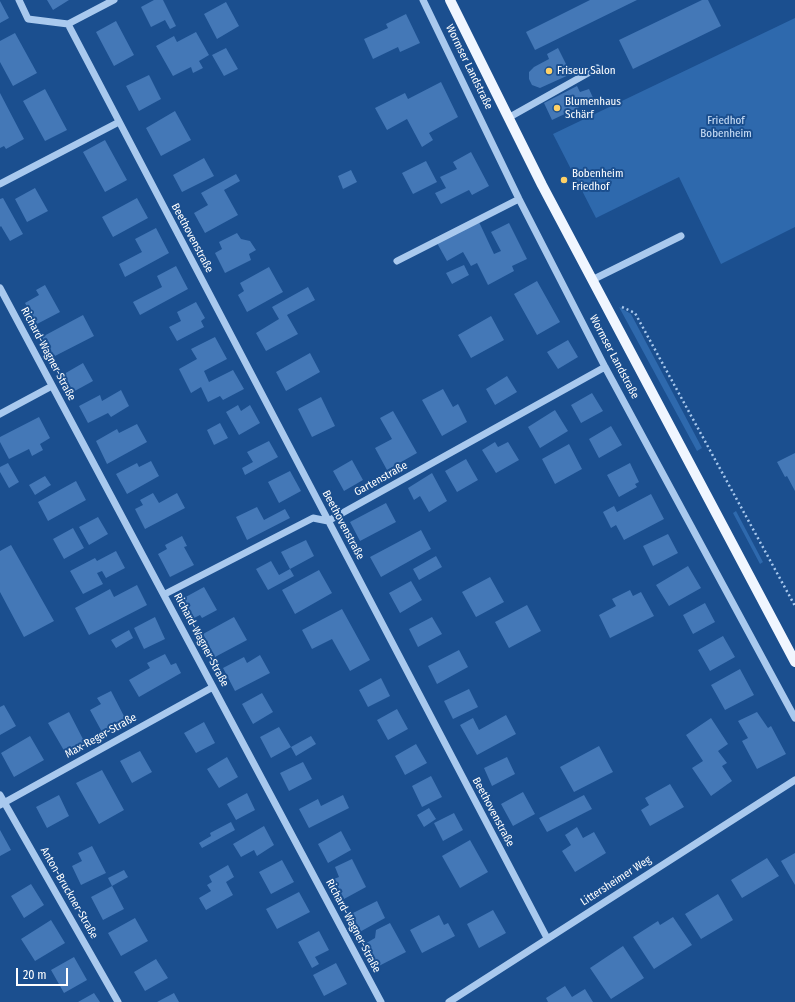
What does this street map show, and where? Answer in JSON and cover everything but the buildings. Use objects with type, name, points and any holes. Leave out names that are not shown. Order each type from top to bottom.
[{"type":"main road","name":"Wormser Landstraße","points":[[451,0],[542,185],[795,662]]},
{"type":"street","points":[[18,0],[28,19],[68,24],[114,0]]},
{"type":"street","name":"Wormser Landstraße","points":[[423,0],[519,199],[604,367],[795,718]]},
{"type":"street","name":"Beethovenstraße","points":[[68,24],[547,938]]},
{"type":"street","points":[[508,118],[597,68]]},
{"type":"street","points":[[0,184],[119,122]]},
{"type":"street","points":[[397,261],[519,199]]},
{"type":"street","points":[[592,280],[681,236]]},
{"type":"street","name":"Richard-Wagner-Straße","points":[[0,288],[381,1002]]},
{"type":"street","name":"Gartenstraße","points":[[328,521],[604,367]]},
{"type":"street","points":[[0,414],[52,386]]},
{"type":"street","points":[[164,594],[313,518],[328,521]]},
{"type":"street","name":"Max-Reger-Straße","points":[[2,804],[213,687]]},
{"type":"street","name":"Littersheimer Weg","points":[[449,1002],[795,780]]},
{"type":"street","name":"Anton-Bruckner-Straße","points":[[0,795],[2,804],[118,1002]]},
{"type":"path","points":[[601,298],[635,313],[795,606]]},
{"type":"green space","name":"Friedhof Bobenheim","points":[[795,18],[795,227],[721,264],[679,177],[596,218],[553,134]]},
{"type":"green space","points":[[619,307],[631,314],[702,448],[697,451]]},
{"type":"green space","points":[[736,511],[763,562],[760,564],[733,513]]},
{"type":"place","name":"Friseur Salon","points":[[549,71]]},
{"type":"place","name":"Blumenhaus Schärf","points":[[557,108]]},
{"type":"place","name":"Bobenheim Friedhof","points":[[564,180]]}]
